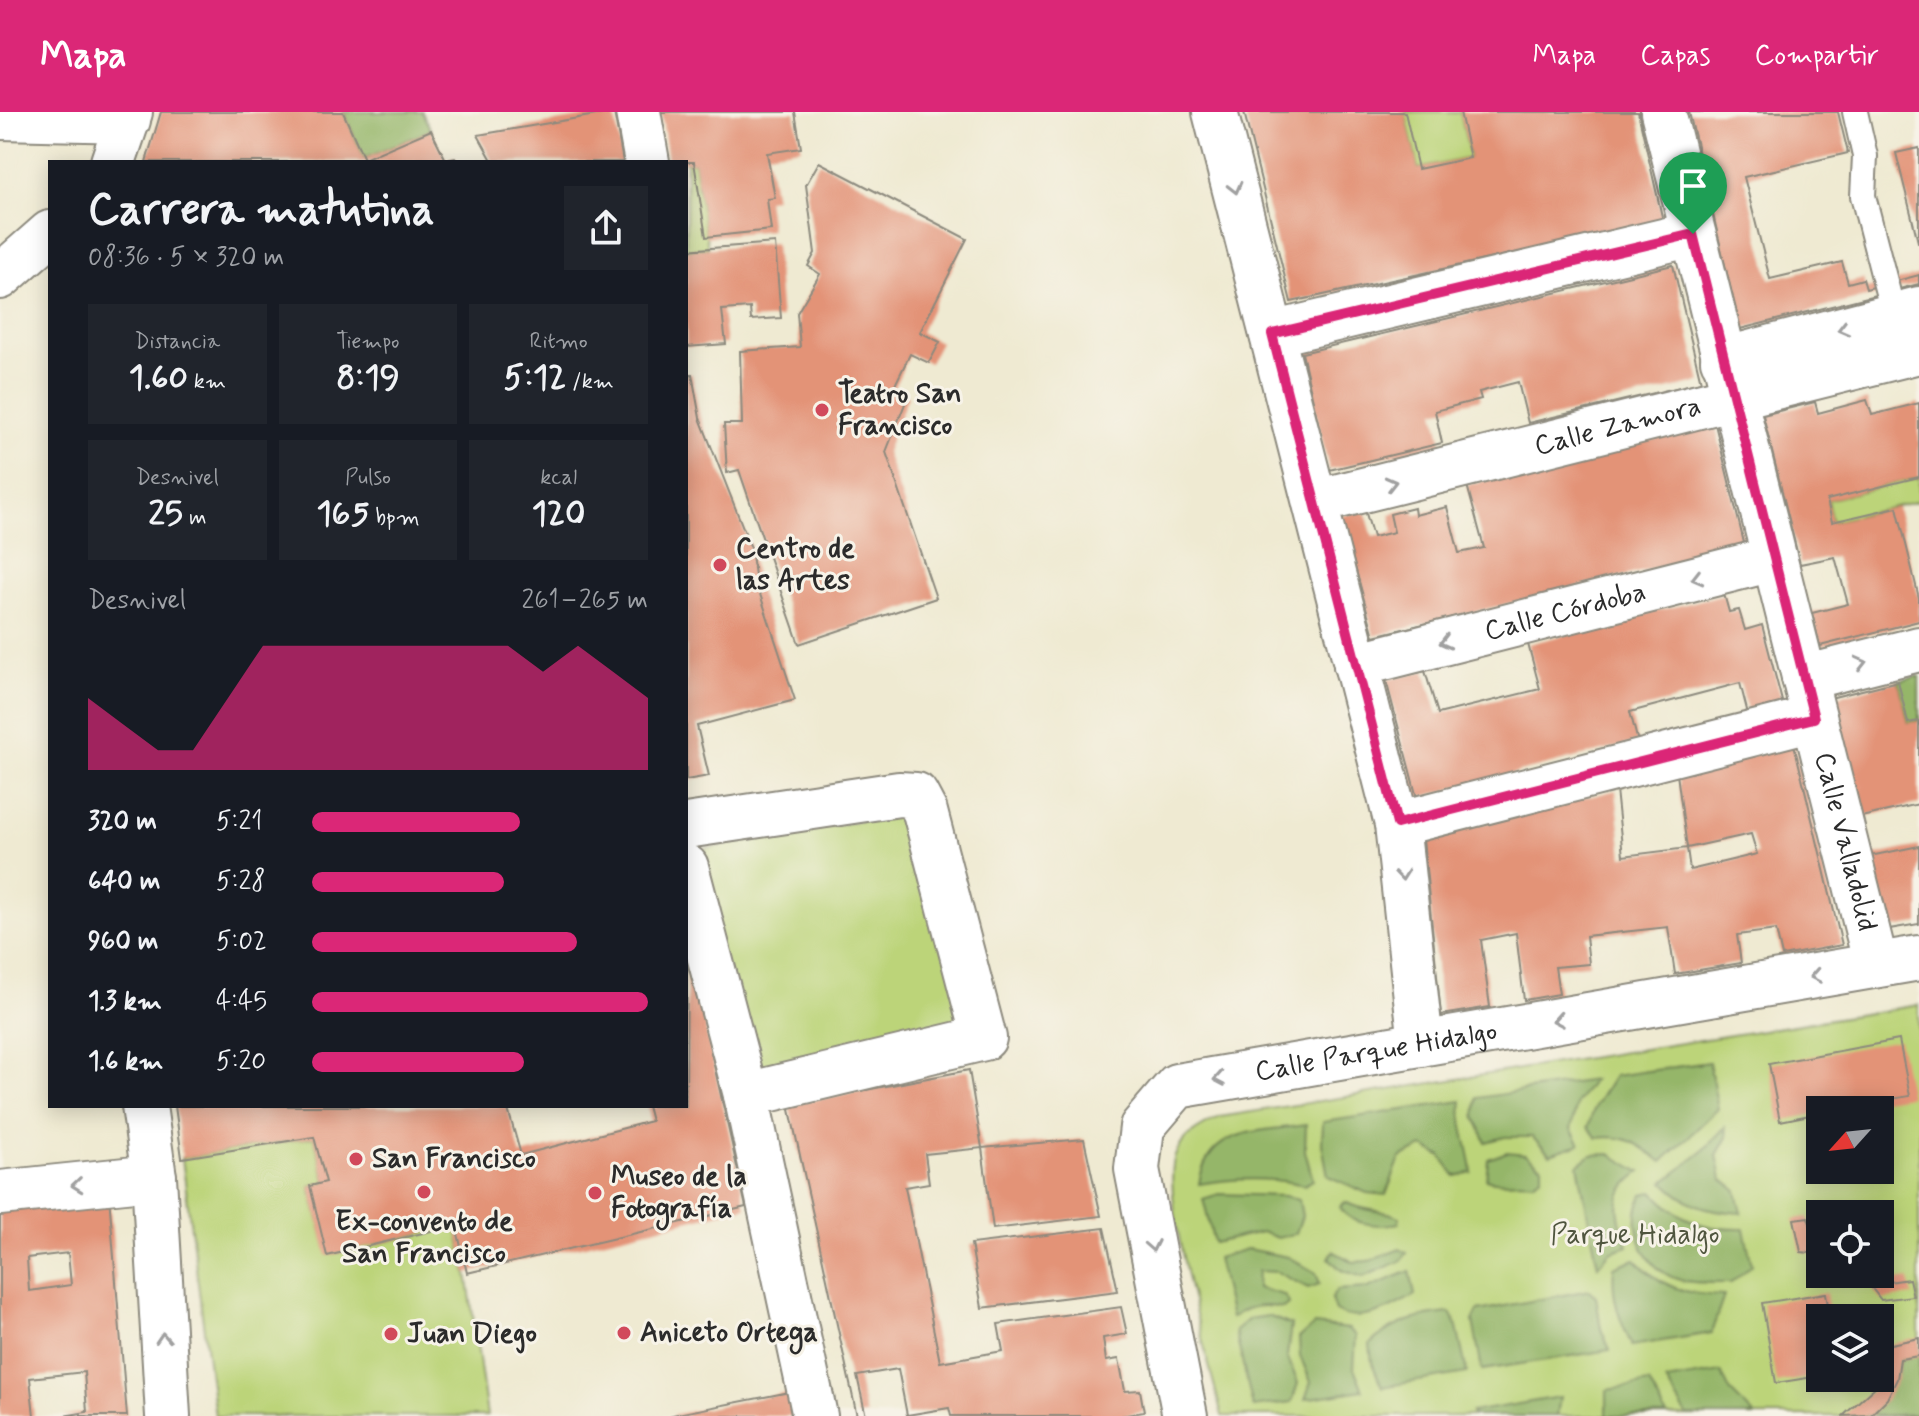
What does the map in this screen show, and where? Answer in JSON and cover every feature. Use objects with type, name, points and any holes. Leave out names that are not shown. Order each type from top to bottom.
[{"type":"street","points":[[638,112],[647,160]]},
{"type":"street","points":[[1215,112],[1397,824],[1421,1044]]},
{"type":"street","name":"Calle Valladolid","points":[[1663,112],[1876,965]]},
{"type":"street","points":[[0,117],[129,116],[114,160]]},
{"type":"street","points":[[1272,334],[1693,234]]},
{"type":"street","points":[[0,277],[48,235]]},
{"type":"street","name":"Calle Zamora","points":[[1315,502],[1728,379],[1909,333]]},
{"type":"street","name":"Calle Córdoba","points":[[1356,665],[1773,559]]},
{"type":"street","points":[[1397,824],[1809,698],[1919,649]]},
{"type":"street","points":[[688,826],[899,794],[916,795],[925,812],[984,1038],[746,1095]]},
{"type":"street","points":[[688,875],[746,1095],[815,1416]]},
{"type":"street","name":"Calle Parque Hidalgo","points":[[1185,1416],[1137,1169],[1142,1127],[1177,1086],[1919,958]]},
{"type":"street","points":[[144,1108],[154,1177],[168,1416]]},
{"type":"street","points":[[0,1193],[154,1177]]},
{"type":"lane","points":[[1855,112],[1865,156],[1863,196],[1909,333]]},
{"type":"green space","points":[[343,112],[422,112],[431,130],[364,159]]},
{"type":"green space","points":[[1405,112],[1460,112],[1470,158],[1418,169]]},
{"type":"green space","points":[[688,162],[694,162],[708,248],[688,250]]},
{"type":"green space","points":[[1919,477],[1919,501],[1832,522],[1827,500]]},
{"type":"green space","points":[[1919,676],[1919,721],[1908,723],[1898,681]]},
{"type":"green space","points":[[914,811],[969,1030],[753,1081],[693,851]]},
{"type":"green space","name":"Parque Hidalgo","points":[[1919,1005],[1919,1416],[1222,1416],[1174,1207],[1172,1177],[1175,1156],[1187,1137],[1220,1117]]},
{"type":"green space","points":[[1709,1062],[1718,1109],[1662,1162],[1632,1142],[1597,1138],[1588,1127],[1595,1106],[1614,1076]]},
{"type":"green space","points":[[1593,1080],[1577,1103],[1571,1129],[1580,1144],[1550,1154],[1532,1137],[1505,1137],[1486,1142],[1475,1117],[1477,1098]]},
{"type":"green space","points":[[1462,1101],[1462,1119],[1472,1172],[1455,1176],[1441,1156],[1423,1147],[1400,1158],[1386,1195],[1367,1193],[1328,1176],[1322,1144],[1323,1122]]},
{"type":"green space","points":[[1306,1125],[1305,1151],[1313,1180],[1304,1185],[1252,1179],[1199,1184],[1204,1165],[1224,1142],[1254,1132]]},
{"type":"green space","points":[[1725,1127],[1727,1137],[1717,1155],[1722,1179],[1737,1191],[1742,1213],[1699,1206],[1681,1197],[1664,1182],[1702,1152]]},
{"type":"green space","points":[[314,1137],[326,1182],[310,1186],[328,1255],[456,1225],[467,1273],[487,1416],[215,1416],[182,1158]]},
{"type":"green space","points":[[1507,1152],[1525,1154],[1542,1166],[1542,1176],[1533,1182],[1486,1179],[1488,1159]]},
{"type":"green space","points":[[1610,1154],[1641,1172],[1624,1188],[1618,1205],[1628,1246],[1610,1252],[1598,1266],[1578,1165],[1591,1155]]},
{"type":"green space","points":[[1653,1192],[1673,1210],[1694,1222],[1718,1228],[1744,1229],[1752,1265],[1731,1283],[1692,1282],[1667,1275],[1648,1257],[1638,1232],[1638,1206],[1643,1194]]},
{"type":"green space","points":[[1219,1194],[1285,1196],[1299,1200],[1302,1216],[1296,1233],[1278,1238],[1261,1232],[1214,1243],[1203,1199]]},
{"type":"green space","points":[[1345,1202],[1400,1217],[1399,1223],[1375,1225],[1358,1221],[1340,1207]]},
{"type":"green space","points":[[1247,1249],[1288,1257],[1316,1273],[1320,1284],[1308,1288],[1277,1272],[1258,1271],[1257,1288],[1284,1295],[1289,1303],[1283,1308],[1250,1308],[1231,1318],[1217,1258]]},
{"type":"green space","points":[[1400,1249],[1407,1253],[1401,1261],[1363,1277],[1341,1270],[1329,1258],[1333,1251],[1353,1262],[1369,1261]]},
{"type":"green space","points":[[1635,1259],[1644,1269],[1675,1288],[1724,1296],[1711,1333],[1632,1346],[1617,1308],[1613,1278],[1614,1267]]},
{"type":"green space","points":[[1410,1271],[1415,1295],[1406,1300],[1366,1316],[1355,1317],[1335,1311],[1331,1299],[1337,1290],[1368,1288]]},
{"type":"green space","points":[[1589,1290],[1596,1296],[1601,1329],[1610,1350],[1482,1370],[1473,1321],[1478,1311]]},
{"type":"green space","points":[[1450,1313],[1456,1323],[1467,1373],[1382,1387],[1372,1363],[1370,1344],[1407,1321]]},
{"type":"green space","points":[[1268,1316],[1291,1325],[1287,1356],[1298,1383],[1292,1402],[1253,1407],[1235,1331],[1249,1319]]},
{"type":"green space","points":[[1314,1325],[1349,1329],[1356,1336],[1354,1368],[1363,1390],[1305,1399],[1311,1382],[1300,1356],[1299,1338]]},
{"type":"green space","points":[[1919,1356],[1919,1414],[1870,1416],[1889,1392],[1894,1392],[1900,1359]]},
{"type":"green space","points":[[1721,1372],[1730,1391],[1755,1416],[1687,1416],[1666,1381]]},
{"type":"green space","points":[[1649,1383],[1667,1416],[1607,1416],[1607,1390]]},
{"type":"green space","points":[[1560,1397],[1557,1416],[1472,1416],[1471,1412]]},
{"type":"building","points":[[161,112],[343,112],[364,159],[431,130],[446,160],[147,160]]},
{"type":"building","points":[[614,112],[623,160],[492,160],[478,135]]},
{"type":"building","points":[[661,112],[795,112],[801,148],[767,153],[775,198],[767,199],[771,230],[706,237],[694,162],[668,160]]},
{"type":"building","points":[[1244,112],[1405,112],[1418,169],[1470,158],[1460,112],[1638,112],[1663,221],[1291,302]]},
{"type":"building","points":[[1689,112],[1838,112],[1848,153],[1744,177],[1770,279],[1842,262],[1848,283],[1863,279],[1866,289],[1919,275],[1919,284],[1740,329]]},
{"type":"building","points":[[1919,148],[1919,242],[1918,242],[1896,153]]},
{"type":"building","name":"Teatro San Francisco","points":[[819,162],[967,239],[920,332],[940,342],[929,363],[910,354],[893,389],[908,396],[886,452],[936,598],[799,644],[739,470],[727,473],[724,424],[742,424],[740,351],[800,347],[797,313],[820,274],[808,266],[815,253],[806,185]]},
{"type":"building","points":[[775,243],[781,318],[751,320],[750,308],[722,310],[726,344],[688,347],[688,250]]},
{"type":"building","points":[[1673,265],[1701,382],[1528,423],[1518,382],[1479,392],[1481,399],[1435,411],[1442,443],[1329,470],[1302,353]]},
{"type":"building","name":"Centro de las Artes","points":[[688,374],[692,374],[700,418],[751,548],[756,582],[795,700],[697,726],[709,776],[688,780]]},
{"type":"building","points":[[1867,400],[1872,415],[1919,403],[1919,477],[1827,500],[1832,522],[1897,507],[1919,598],[1919,621],[1820,646],[1812,613],[1848,604],[1835,557],[1800,564],[1763,415],[1815,402],[1818,413]]},
{"type":"building","points":[[1715,424],[1745,547],[1374,636],[1341,516],[1365,510],[1373,537],[1394,532],[1390,514],[1414,508],[1415,515],[1447,507],[1459,553],[1484,548],[1467,485]]},
{"type":"building","points":[[1724,594],[1729,612],[1739,610],[1745,630],[1762,625],[1783,705],[1748,714],[1740,683],[1630,712],[1638,742],[1417,798],[1386,680],[1425,671],[1438,714],[1540,689],[1528,644]]},
{"type":"building","points":[[1898,681],[1908,723],[1919,721],[1919,804],[1861,817],[1830,698]]},
{"type":"building","points":[[1794,744],[1842,945],[1782,956],[1776,930],[1737,935],[1741,963],[1675,974],[1668,927],[1586,936],[1589,964],[1555,967],[1559,994],[1524,1000],[1516,933],[1481,940],[1490,1007],[1441,1015],[1423,839],[1616,790],[1623,856],[1687,848],[1677,774]],"holes":[[[1751,834],[1757,854],[1690,870],[1687,848]]]},
{"type":"building","points":[[1919,846],[1919,924],[1889,929],[1870,856]]},
{"type":"building","points":[[688,949],[746,1207],[467,1273],[456,1225],[327,1256],[310,1186],[326,1182],[314,1137],[182,1158],[175,1108],[508,1108],[521,1155],[651,1121],[648,1108],[688,1108]]},
{"type":"building","points":[[1899,1040],[1910,1096],[1894,1098],[1894,1096],[1806,1096],[1806,1116],[1780,1121],[1769,1064]]},
{"type":"building","points":[[969,1070],[982,1148],[925,1154],[929,1183],[905,1187],[940,1362],[1003,1351],[998,1324],[1121,1307],[1127,1334],[1103,1338],[1106,1361],[1119,1359],[1125,1391],[1140,1390],[1144,1412],[1121,1416],[951,1416],[949,1408],[907,1415],[898,1369],[857,1376],[866,1416],[857,1416],[789,1105]]},
{"type":"building","points":[[1084,1139],[1101,1216],[993,1229],[982,1148]]},
{"type":"building","points":[[109,1196],[127,1416],[63,1416],[87,1412],[84,1372],[30,1378],[34,1416],[0,1416],[0,1207]],"holes":[[[68,1253],[71,1285],[29,1291],[27,1258]]]},
{"type":"building","points":[[1806,1217],[1806,1253],[1801,1252],[1794,1219]]},
{"type":"building","points":[[1104,1228],[1118,1291],[982,1308],[971,1244]]},
{"type":"building","points":[[1909,1279],[1913,1296],[1881,1300],[1872,1288],[1894,1288],[1894,1281]]},
{"type":"building","points":[[1826,1293],[1828,1304],[1806,1304],[1806,1378],[1776,1383],[1762,1303]]},
{"type":"building","points":[[1919,1338],[1919,1356],[1900,1359],[1894,1385],[1894,1343]]},
{"type":"building","points":[[800,1390],[805,1416],[672,1415]]},
{"type":"building","points":[[1869,1392],[1890,1392],[1871,1415],[1843,1416]]},
{"type":"place","name":"Teatro San Francisco","points":[[822,410]]},
{"type":"place","name":"Centro de las Artes","points":[[720,565]]},
{"type":"place","name":"San Francisco","points":[[356,1159]]},
{"type":"place","name":"Ex-convento de San Francisco","points":[[424,1192]]},
{"type":"place","name":"Museo de la Fotografía","points":[[595,1193]]},
{"type":"place","name":"Aniceto Ortega","points":[[624,1333]]},
{"type":"place","name":"Juan Diego","points":[[391,1334]]},
{"type":"route","points":[[1693,234],[1814,718],[1397,824],[1272,334],[1693,234]]}]
